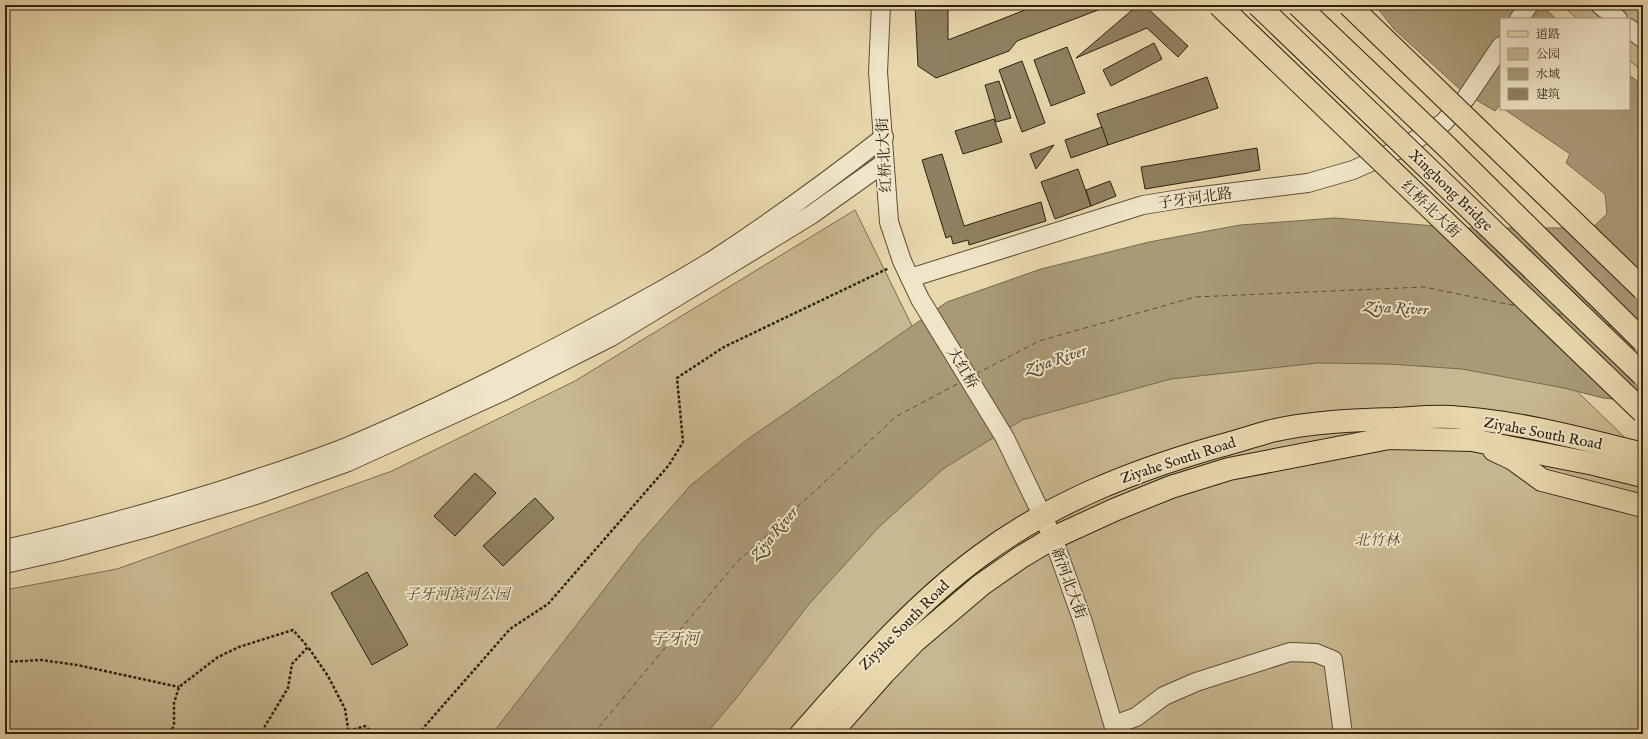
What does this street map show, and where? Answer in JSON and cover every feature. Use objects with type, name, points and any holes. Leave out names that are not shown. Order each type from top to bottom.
[{"type":"main road","name":"红桥北大街","points":[[1219,5],[1643,412]]},
{"type":"main road","name":"Xinghong Bridge","points":[[1258,5],[1643,375]]},
{"type":"main road","name":"Xinghong Bridge","points":[[1298,5],[1446,146],[1643,341]]},
{"type":"main road","points":[[1349,5],[1643,289]]},
{"type":"main road","name":"Ziyahe South Road","points":[[801,734],[896,630],[934,593],[979,557],[1015,532],[1043,516],[1110,483],[1167,461],[1273,431],[1340,421],[1449,417],[1506,422],[1643,454]]},
{"type":"main road","name":"Ziyahe South Road","points":[[830,734],[884,673],[915,641],[981,585],[1028,553],[1053,538],[1114,510],[1157,493],[1229,469],[1389,438],[1472,440],[1579,461],[1643,476]]},
{"type":"main road","points":[[1472,440],[1513,459],[1542,480],[1643,506]]},
{"type":"main road","points":[[1015,532],[1022,530],[1031,534],[1034,544],[1033,548],[1028,553]]},
{"type":"street","name":"红桥北大街","points":[[881,5],[878,72],[884,137],[884,163],[889,222],[902,261],[920,299]]},
{"type":"street","points":[[1520,18],[1528,5]]},
{"type":"street","points":[[1600,5],[1617,18]]},
{"type":"street","points":[[1630,29],[1643,39]]},
{"type":"street","name":"子牙河北路","points":[[910,278],[1143,205],[1186,198],[1308,183],[1353,170],[1402,148],[1443,123],[1466,98],[1500,47]]},
{"type":"street","points":[[5,549],[56,538],[152,512],[255,480],[346,447],[445,404],[609,319],[715,259],[808,196],[884,137]]},
{"type":"street","points":[[5,564],[58,552],[154,526],[256,495],[348,462],[506,390],[611,337],[811,215],[884,163]]},
{"type":"street","name":"大红桥","points":[[920,299],[1005,438]]},
{"type":"street","name":"新河北大街","points":[[1005,438],[1053,538],[1083,622],[1115,729]]},
{"type":"street","points":[[1115,729],[1136,717],[1164,696],[1196,682],[1290,652],[1316,653],[1333,660],[1343,734]]},
{"type":"path","points":[[418,734],[510,629],[548,604],[669,465],[683,442],[677,378],[724,347],[902,261]]},
{"type":"path","points":[[170,734],[174,725],[174,703],[178,687],[218,657],[239,647],[293,630],[308,647],[328,676],[345,709],[349,733],[366,726],[374,734]]},
{"type":"path","points":[[257,734],[262,731],[288,688],[292,664],[308,647]]},
{"type":"path","points":[[5,662],[41,660],[77,665],[178,687]]},
{"type":"green space","points":[[1561,5],[1643,5],[1643,72],[1630,61],[1630,18],[1577,18]]},
{"type":"green space","name":"子牙河滨河公园","points":[[855,210],[919,340],[522,734],[5,734],[5,590],[117,569],[392,471],[575,381]]},
{"type":"green space","name":"北竹林","points":[[1386,345],[1560,375],[1643,455],[1643,734],[680,734],[850,532],[1026,407],[1203,359]]},
{"type":"water","points":[[1375,5],[1542,5],[1555,18],[1500,18],[1500,106],[1495,111],[1463,92],[1394,29]]},
{"type":"water","name":"子牙河","points":[[1630,76],[1643,85],[1643,402],[1603,398],[1564,388],[1462,369],[1389,364],[1318,363],[1171,379],[1022,420],[943,469],[879,527],[809,604],[738,696],[706,734],[492,734],[640,543],[691,485],[748,439],[947,302],[1041,269],[1149,242],[1240,225],[1335,218],[1461,228],[1592,228],[1607,214],[1605,194],[1566,163],[1570,154],[1505,110],[1630,110]]},
{"type":"building","points":[[915,5],[948,5],[948,40],[1038,5],[1111,5],[1017,41],[1009,51],[936,78],[918,66]]},
{"type":"building","points":[[1138,5],[1144,5],[1188,46],[1178,57],[1147,28],[1076,58]]},
{"type":"building","points":[[1154,43],[1162,59],[1111,86],[1103,70]]},
{"type":"building","points":[[1067,47],[1085,93],[1051,106],[1034,60]]},
{"type":"building","points":[[1022,61],[1045,123],[1022,132],[999,70]]},
{"type":"building","points":[[1207,77],[1218,108],[1108,145],[1097,114]]},
{"type":"building","points":[[999,81],[1011,118],[996,122],[985,85]]},
{"type":"building","points":[[994,119],[1002,142],[963,154],[955,131]]},
{"type":"building","points":[[1102,127],[1108,145],[1071,158],[1065,140]]},
{"type":"building","points":[[1054,145],[1036,169],[1030,154]]},
{"type":"building","points":[[1257,148],[1260,170],[1145,189],[1141,167]]},
{"type":"building","points":[[942,154],[964,226],[1041,202],[1046,221],[969,245],[968,240],[953,244],[951,236],[946,238],[922,160]]},
{"type":"building","points":[[1078,169],[1091,206],[1055,219],[1041,182]]},
{"type":"building","points":[[1110,181],[1116,196],[1091,206],[1086,190]]},
{"type":"building","points":[[475,473],[496,493],[455,536],[434,516]]},
{"type":"building","points":[[535,498],[554,518],[503,566],[483,546]]},
{"type":"building","points":[[367,572],[408,645],[372,665],[331,593]]},
{"type":"ferry route","points":[[976,374],[1039,341],[1195,297],[1424,287],[1517,306]]},
{"type":"ferry route","points":[[1557,314],[1566,316]]},
{"type":"ferry route","points":[[1606,325],[1613,326]]},
{"type":"ferry route","points":[[593,734],[736,563],[897,416],[961,382]]},
{"type":"water label","name":"Ziya River","points":[[1396,307]]},
{"type":"water label","name":"Ziya River","points":[[1055,359]]},
{"type":"water label","name":"Ziya River","points":[[773,533]]}]
